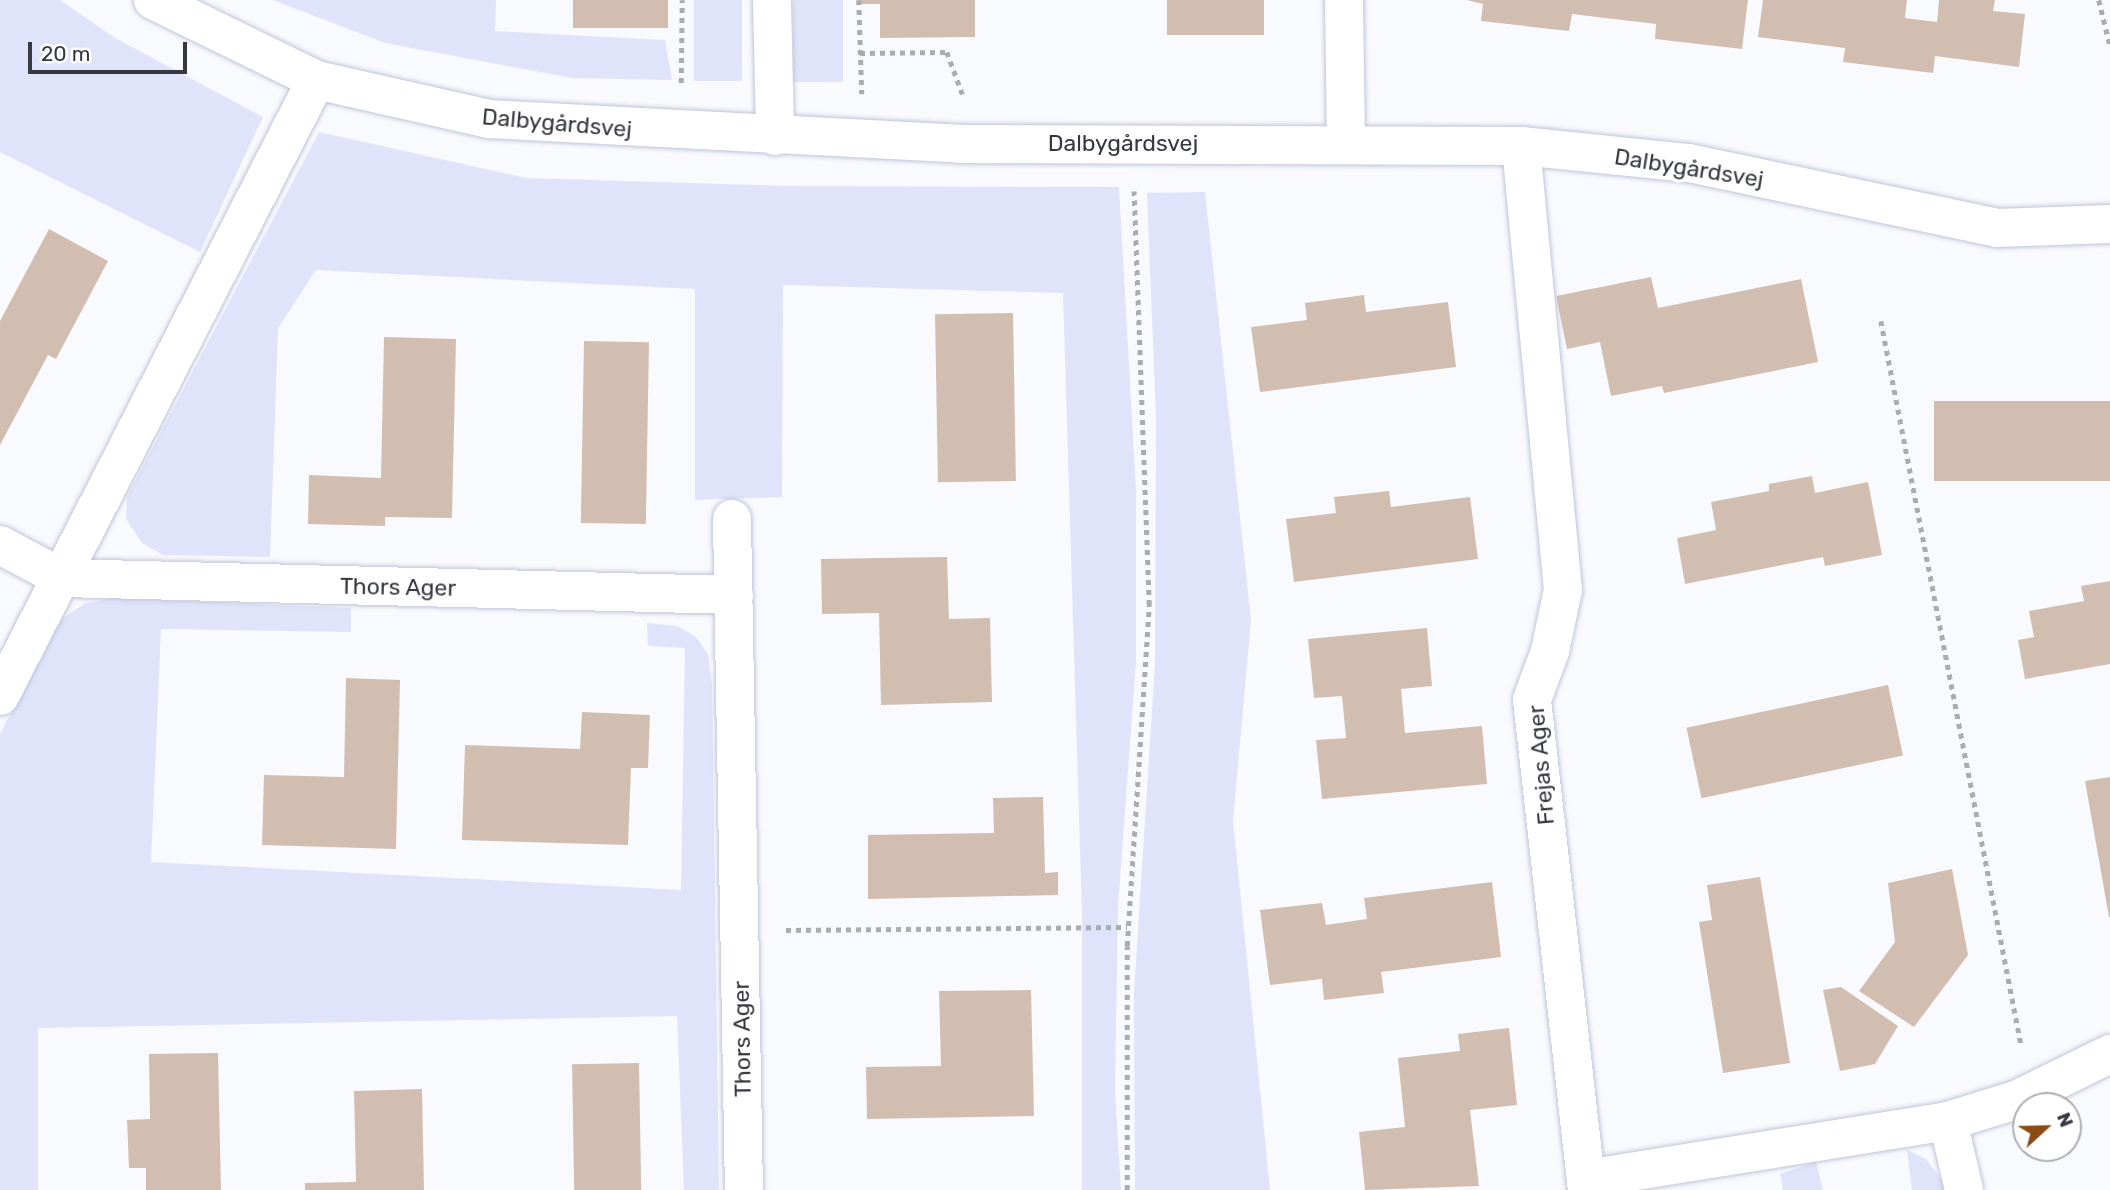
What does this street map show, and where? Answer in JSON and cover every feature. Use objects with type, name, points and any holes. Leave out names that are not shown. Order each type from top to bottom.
[{"type":"street","name":"Dalbygårdsvej","points":[[153,0],[316,79],[489,119],[680,132],[959,145],[1346,142],[1521,146],[1689,163],[1997,228],[2110,224]]},
{"type":"street","points":[[772,0],[775,136]]},
{"type":"street","points":[[1344,0],[1346,142]]},
{"type":"street","points":[[0,696],[316,79]]},
{"type":"street","name":"Frejas Ager","points":[[1521,146],[1563,590],[1532,700],[1586,1185],[1948,1121],[2012,1099]]},
{"type":"street","name":"Thors Ager","points":[[732,519],[744,1190]]},
{"type":"street","name":"Thors Ager","points":[[0,545],[62,578],[734,595]]},
{"type":"street","name":"Frejas Ager","points":[[2032,1092],[2110,1054]]},
{"type":"street","points":[[1948,1121],[1964,1190]]},
{"type":"path","points":[[680,132],[682,0]]},
{"type":"path","points":[[859,0],[863,140]]},
{"type":"path","points":[[2099,0],[2110,45]]},
{"type":"path","points":[[860,53],[947,52],[964,99],[959,145]]},
{"type":"path","points":[[1127,1190],[1128,927],[1149,605],[1132,143]]},
{"type":"path","points":[[1881,321],[2030,1092]]},
{"type":"path","points":[[740,931],[1128,927]]},
{"type":"shaded area","points":[[0,0],[60,0],[115,38],[263,117],[200,252],[0,152]]},
{"type":"shaded area","points":[[273,0],[496,0],[495,31],[665,40],[672,80],[572,78],[385,43]]},
{"type":"shaded area","points":[[694,0],[742,0],[742,81],[694,81]]},
{"type":"shaded area","points":[[793,0],[843,0],[843,82],[793,82]]},
{"type":"shaded area","points":[[319,132],[526,178],[790,186],[1119,187],[1136,490],[1136,662],[1118,906],[1115,1092],[1121,1190],[1082,1190],[1082,915],[1063,293],[783,285],[782,497],[695,500],[695,289],[316,270],[278,328],[270,557],[163,555],[142,543],[126,519],[127,496]]},
{"type":"shaded area","points":[[1205,192],[1251,620],[1233,821],[1270,1190],[1135,1190],[1134,992],[1155,664],[1156,419],[1147,193]]},
{"type":"shaded area","points":[[113,598],[351,608],[351,632],[161,629],[151,862],[681,890],[685,648],[648,646],[647,623],[677,626],[695,636],[708,654],[712,684],[719,1190],[684,1190],[677,1016],[38,1028],[38,1190],[0,1190],[0,734],[60,620],[84,604]]},
{"type":"shaded area","points":[[1907,1150],[1926,1159],[1949,1190],[1912,1190]]},
{"type":"shaded area","points":[[1816,1162],[1823,1190],[1783,1190],[1780,1174]]},
{"type":"building","points":[[573,0],[668,0],[668,28],[573,28]]},
{"type":"building","points":[[860,0],[975,0],[975,37],[880,38],[880,4],[860,4]]},
{"type":"building","points":[[1167,0],[1264,0],[1264,35],[1167,35]]},
{"type":"building","points":[[1467,0],[1748,0],[1742,49],[1655,39],[1656,24],[1572,14],[1569,31],[1481,21],[1483,4]]},
{"type":"building","points":[[1763,0],[1907,0],[1905,18],[1937,22],[1939,0],[1995,0],[1993,11],[2025,14],[2019,67],[1935,56],[1933,73],[1843,62],[1845,48],[1758,37]]},
{"type":"building","points":[[49,229],[108,261],[56,359],[48,355],[0,445],[0,321]]},
{"type":"building","points":[[1651,277],[1658,308],[1801,279],[1818,362],[1664,393],[1662,386],[1611,396],[1600,342],[1567,349],[1556,296]]},
{"type":"building","points":[[1364,295],[1366,312],[1448,302],[1456,367],[1260,392],[1251,327],[1307,320],[1305,303]]},
{"type":"building","points":[[1013,313],[1016,481],[938,482],[935,314]]},
{"type":"building","points":[[384,337],[456,339],[452,518],[385,517],[385,526],[308,524],[309,475],[381,478]]},
{"type":"building","points":[[584,341],[649,342],[646,524],[581,523]]},
{"type":"building","points":[[1934,401],[2110,401],[2110,481],[1934,481]]},
{"type":"building","points":[[1812,476],[1815,493],[1868,482],[1882,555],[1825,566],[1823,557],[1685,584],[1677,538],[1716,530],[1711,502],[1769,491],[1769,484]]},
{"type":"building","points":[[1389,491],[1391,507],[1470,497],[1478,559],[1294,582],[1286,519],[1336,513],[1334,497]]},
{"type":"building","points":[[947,557],[949,619],[990,618],[992,702],[881,705],[879,613],[822,614],[821,559]]},
{"type":"building","points":[[2110,581],[2110,664],[2025,679],[2018,640],[2034,637],[2029,611],[2084,601],[2081,586]]},
{"type":"building","points":[[1427,628],[1432,686],[1401,689],[1405,733],[1482,726],[1487,784],[1322,799],[1316,740],[1346,738],[1342,696],[1314,698],[1308,639]]},
{"type":"building","points":[[346,678],[400,680],[396,849],[262,845],[264,775],[344,777]]},
{"type":"building","points":[[1888,685],[1903,755],[1701,798],[1687,728]]},
{"type":"building","points":[[582,712],[650,715],[648,768],[631,768],[628,845],[462,840],[465,745],[580,749]]},
{"type":"building","points":[[2110,777],[2110,917],[2109,917],[2085,781]]},
{"type":"building","points":[[1043,797],[1045,873],[1058,872],[1058,895],[868,899],[868,835],[994,833],[993,798]]},
{"type":"building","points":[[1952,869],[1968,955],[1914,1027],[1859,991],[1895,942],[1888,883]]},
{"type":"building","points":[[1760,877],[1790,1063],[1723,1073],[1699,922],[1712,920],[1707,885]]},
{"type":"building","points":[[1492,882],[1501,957],[1381,972],[1384,993],[1324,1000],[1322,979],[1270,985],[1260,910],[1322,903],[1326,925],[1367,919],[1364,898]]},
{"type":"building","points":[[1841,987],[1898,1026],[1875,1064],[1840,1071],[1823,990]]},
{"type":"building","points":[[1031,990],[1034,1116],[867,1119],[866,1067],[941,1066],[939,991]]},
{"type":"building","points":[[1509,1028],[1517,1105],[1470,1110],[1479,1186],[1365,1190],[1359,1132],[1405,1127],[1398,1058],[1460,1051],[1458,1034]]},
{"type":"building","points":[[218,1053],[221,1190],[146,1190],[146,1168],[129,1168],[127,1120],[150,1119],[149,1054]]},
{"type":"building","points":[[639,1063],[641,1190],[574,1190],[572,1064]]},
{"type":"building","points":[[422,1089],[424,1190],[305,1190],[305,1183],[356,1182],[354,1091]]}]
